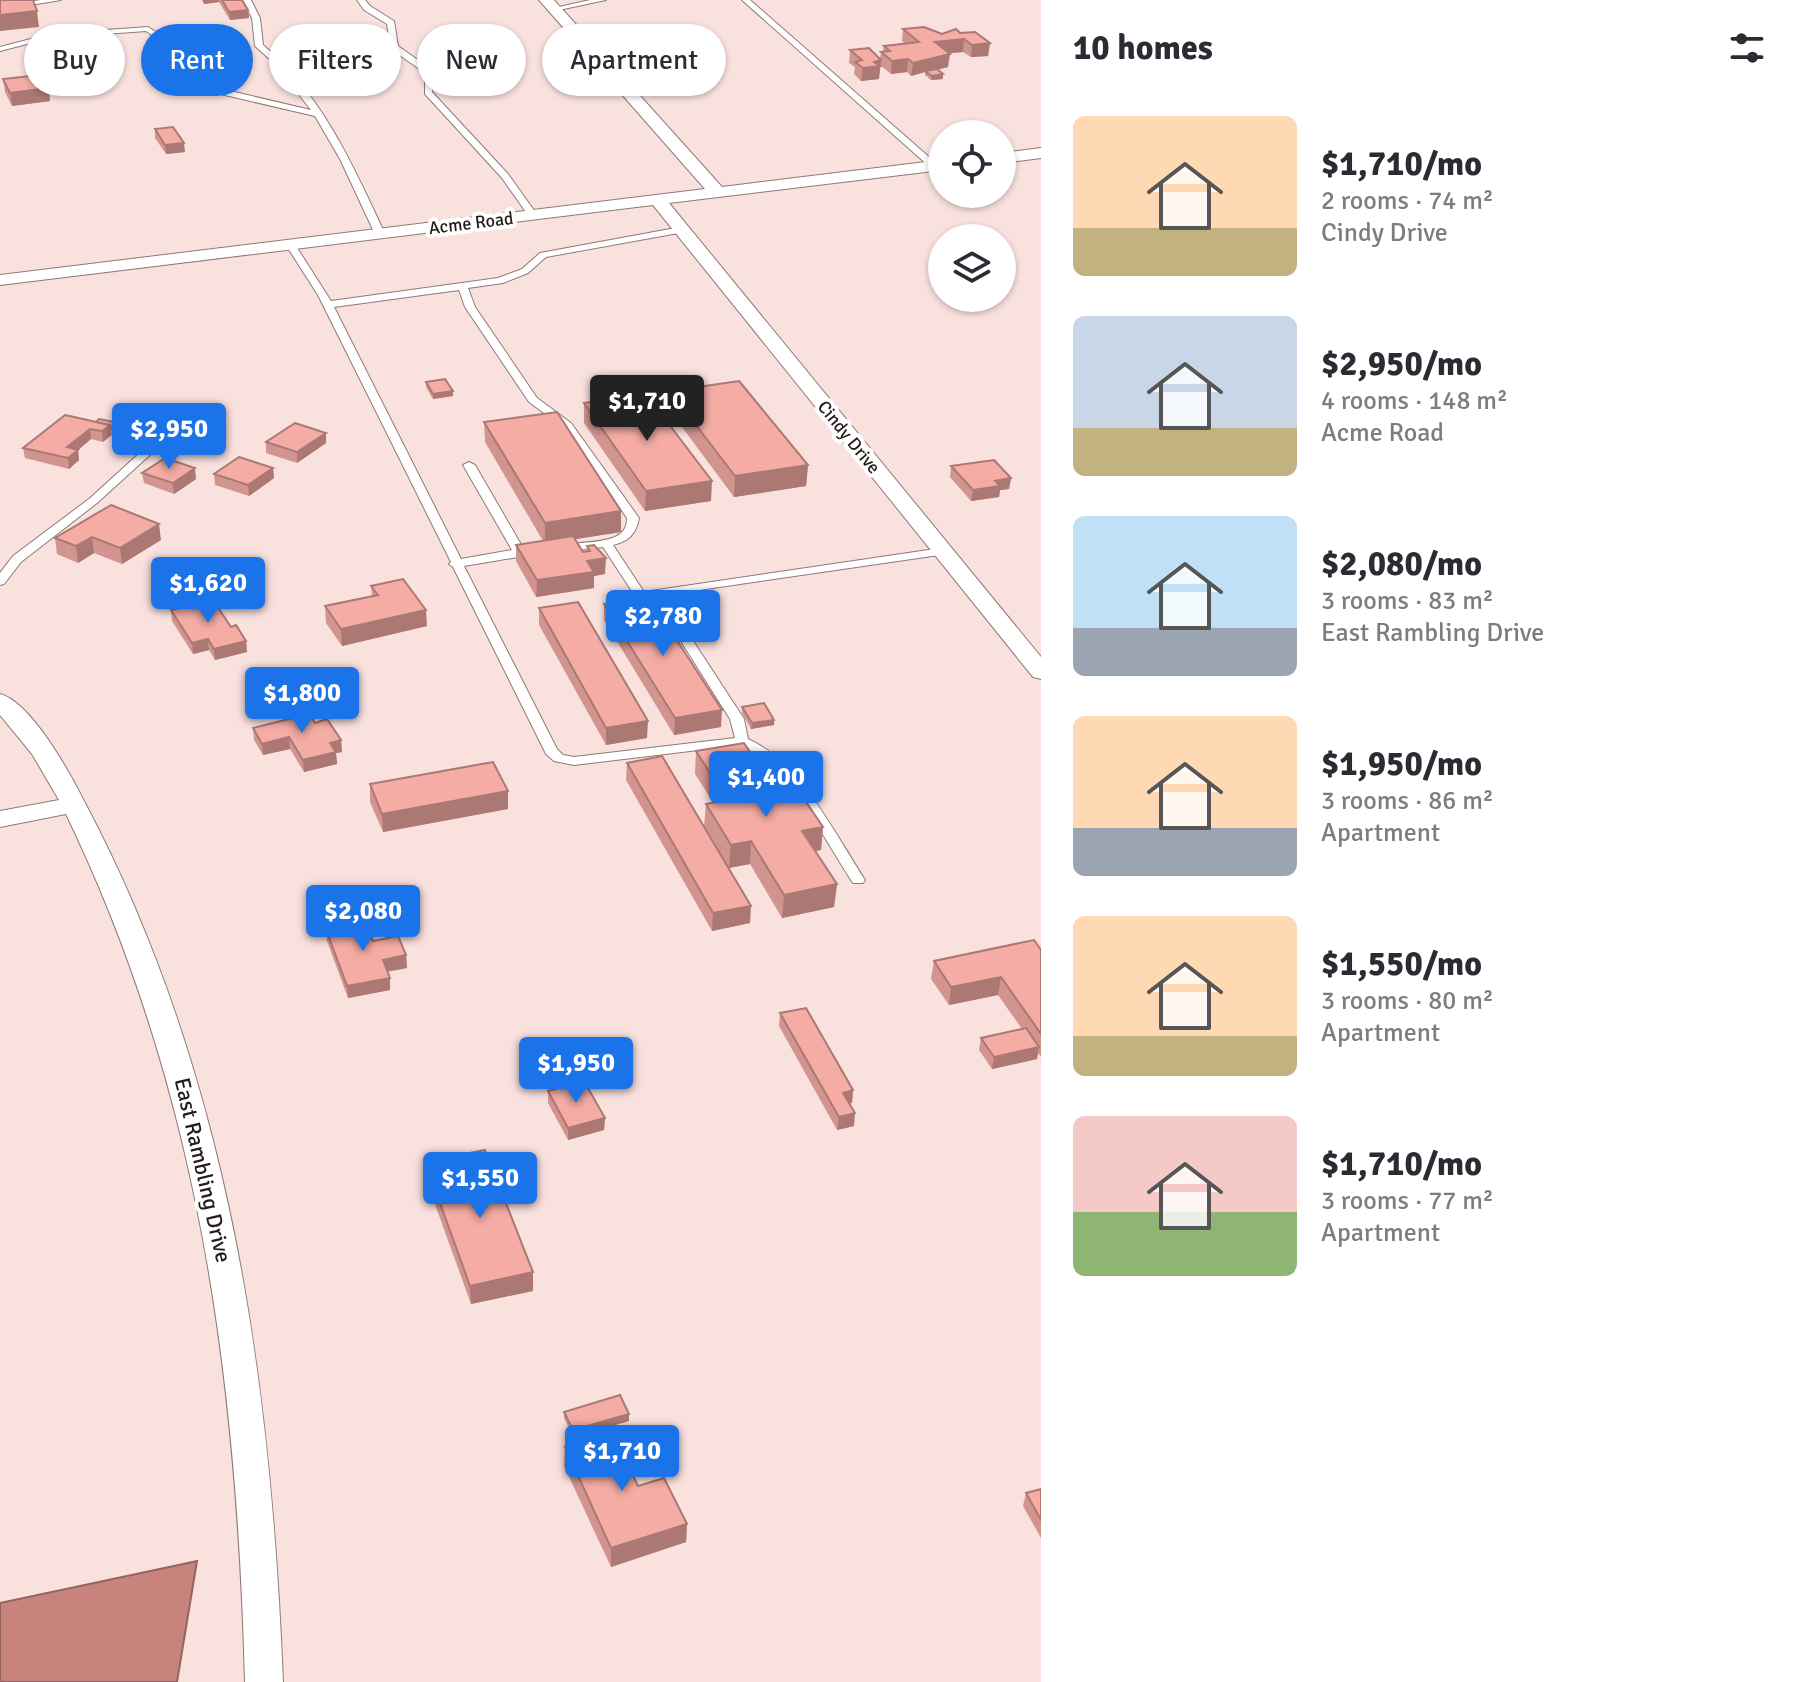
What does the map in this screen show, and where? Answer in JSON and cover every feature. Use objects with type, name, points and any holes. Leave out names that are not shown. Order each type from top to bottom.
[{"type":"street","points":[[550,4],[719,194]]},
{"type":"street","points":[[1016,156],[1041,153]]},
{"type":"street","name":"Acme Road","points":[[0,280],[928,167]]},
{"type":"street","name":"Cindy Drive","points":[[658,201],[1041,672]]},
{"type":"street","name":"East Rambling Drive","points":[[0,701],[21,719],[74,805],[118,896],[160,1006],[191,1106],[217,1219],[239,1345],[255,1489],[264,1682]]},
{"type":"street","points":[[0,819],[74,805]]},
{"type":"lane","points":[[0,8],[57,0]]},
{"type":"lane","points":[[247,0],[256,18],[259,46],[272,55],[319,114],[380,234]]},
{"type":"lane","points":[[361,0],[367,8],[391,23],[394,47],[429,72],[428,92],[497,166],[533,216]]},
{"type":"lane","points":[[550,4],[602,0]]},
{"type":"lane","points":[[746,0],[928,157]]},
{"type":"lane","points":[[0,49],[50,36],[148,29],[155,34],[180,82],[319,114]]},
{"type":"lane","points":[[327,305],[463,288],[525,271],[543,255],[681,230]]},
{"type":"lane","points":[[291,245],[327,305],[551,751],[559,758],[574,761],[742,741],[762,748],[774,758],[858,880]]},
{"type":"lane","points":[[455,564],[519,552],[606,543],[625,538],[632,529],[633,518],[567,425],[533,400],[470,307],[463,288]]},
{"type":"lane","points":[[0,581],[17,559],[93,501],[159,441],[160,430]]},
{"type":"lane","points":[[469,465],[519,552]]},
{"type":"lane","points":[[606,543],[641,596],[942,552]]},
{"type":"lane","points":[[680,630],[737,719],[742,741]]},
{"type":"shaded area","points":[[197,1561],[177,1682],[0,1682],[0,1603]]},
{"type":"building","points":[[0,0],[33,0],[37,11],[0,15]]},
{"type":"building","points":[[222,0],[242,0],[248,10],[229,12]]},
{"type":"building","points":[[924,27],[942,34],[956,29],[960,33],[975,32],[990,43],[972,45],[964,39],[935,42],[950,54],[913,63],[908,59],[892,61],[881,52],[890,51],[884,46],[919,42],[903,29]]},
{"type":"building","points":[[869,48],[881,60],[874,62],[880,66],[863,68],[855,62],[862,60],[850,50]]},
{"type":"building","points":[[937,69],[943,74],[932,76],[925,71]]},
{"type":"building","points":[[24,77],[24,91],[10,93],[3,79]]},
{"type":"building","points":[[173,127],[184,143],[165,145],[155,129]]},
{"type":"building","points":[[445,379],[453,391],[433,394],[426,382]]},
{"type":"building","points":[[739,381],[808,465],[735,476],[670,391]]},
{"type":"building","points":[[646,394],[712,481],[646,491],[584,403]]},
{"type":"building","points":[[557,412],[621,511],[545,523],[484,422]]},
{"type":"building","points":[[65,415],[110,425],[102,431],[90,429],[67,447],[78,450],[68,458],[23,448]]},
{"type":"building","points":[[99,419],[119,423],[112,429],[110,425],[96,422]]},
{"type":"building","points":[[295,423],[326,433],[297,452],[266,442]]},
{"type":"building","points":[[239,457],[273,468],[248,485],[214,474]]},
{"type":"building","points":[[165,458],[195,468],[173,483],[142,473]]},
{"type":"building","points":[[994,460],[1011,478],[995,481],[1000,486],[973,490],[951,466]]},
{"type":"building","points":[[111,505],[159,524],[120,548],[92,537],[76,546],[55,538]]},
{"type":"building","points":[[573,536],[583,552],[590,551],[587,546],[594,545],[606,558],[587,561],[594,572],[537,580],[516,545]]},
{"type":"building","points":[[403,579],[426,610],[341,629],[325,606],[378,595],[371,586]]},
{"type":"building","points":[[649,597],[722,710],[675,718],[604,604]]},
{"type":"building","points":[[213,600],[231,627],[236,625],[246,641],[214,649],[208,639],[192,643],[171,610]]},
{"type":"building","points":[[578,602],[648,721],[606,728],[539,608]]},
{"type":"building","points":[[764,703],[774,720],[752,723],[742,707]]},
{"type":"building","points":[[309,714],[315,723],[327,719],[341,740],[330,743],[336,752],[303,760],[289,737],[262,744],[253,728]]},
{"type":"building","points":[[744,743],[776,791],[796,787],[823,827],[802,831],[837,884],[784,895],[751,841],[731,845],[706,804],[727,800],[696,751]]},
{"type":"building","points":[[662,756],[751,906],[713,913],[627,763]]},
{"type":"building","points":[[493,762],[508,791],[382,814],[370,784]]},
{"type":"building","points":[[365,921],[373,941],[398,936],[406,955],[383,960],[390,978],[347,986],[326,929]]},
{"type":"building","points":[[1034,940],[1041,950],[1041,1034],[1001,977],[951,987],[934,961]]},
{"type":"building","points":[[806,1008],[853,1090],[843,1093],[855,1113],[839,1117],[780,1013]]},
{"type":"building","points":[[1026,1028],[1039,1047],[994,1057],[981,1038]]},
{"type":"building","points":[[584,1081],[605,1118],[568,1128],[548,1091]]},
{"type":"building","points":[[485,1150],[533,1272],[470,1286],[431,1178],[451,1174],[445,1158]]},
{"type":"building","points":[[620,1395],[629,1414],[573,1430],[564,1412]]},
{"type":"building","points":[[612,1432],[638,1486],[664,1478],[687,1524],[611,1548],[565,1447]]},
{"type":"building","points":[[1041,1489],[1041,1520],[1026,1493]]}]
